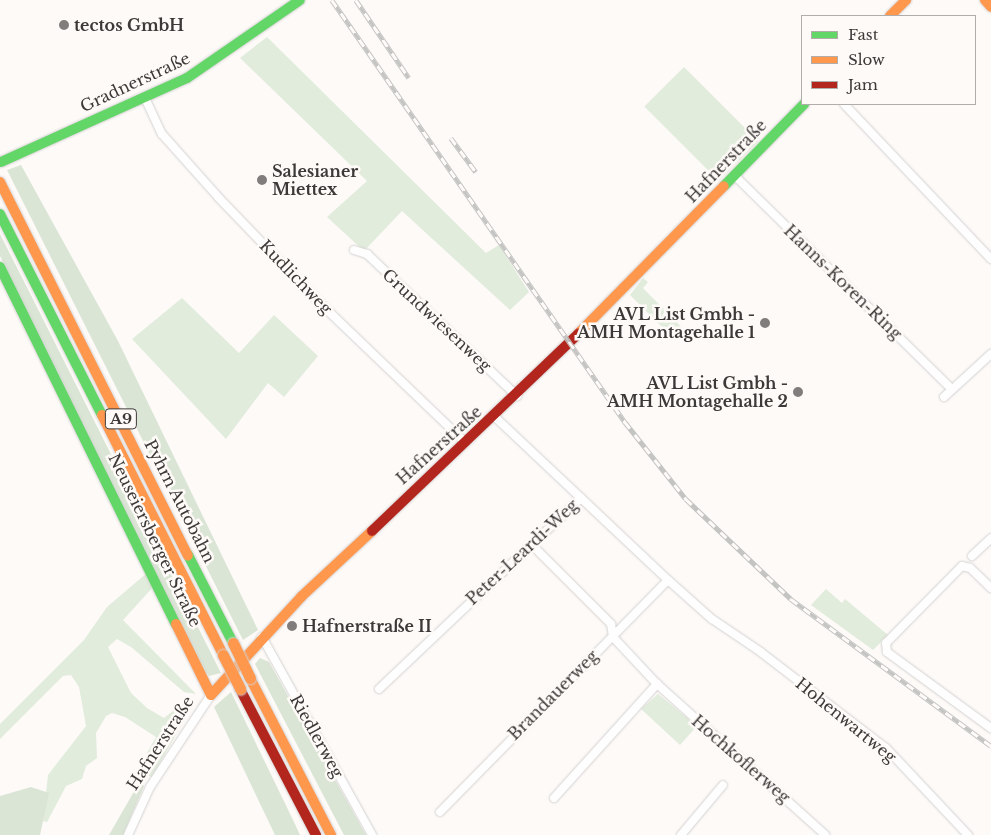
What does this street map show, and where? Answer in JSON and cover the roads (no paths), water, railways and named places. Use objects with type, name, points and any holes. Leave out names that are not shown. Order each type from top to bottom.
[{"type":"main road","points":[[891,15],[906,0]]},
{"type":"main road","points":[[986,0],[991,7]]},
{"type":"main road","name":"Gradnerstraße","points":[[1,162],[146,98],[195,73],[294,2]]},
{"type":"main road","name":"Hafnerstraße","points":[[211,695],[262,637],[465,442],[518,396],[803,105]]},
{"type":"main road","name":"Pyhrn Autobahn","points":[[0,182],[331,835]]},
{"type":"main road","name":"Pyhrn Autobahn","points":[[0,214],[240,689],[316,835]]},
{"type":"main road","name":"Neuseiersberger Straße","points":[[0,267],[211,695]]},
{"type":"street","name":"Kudlichweg","points":[[146,98],[162,134],[219,198],[323,306],[465,442]]},
{"type":"street","points":[[845,105],[991,260]]},
{"type":"street","name":"Hanns-Koren-Ring","points":[[734,176],[952,389]]},
{"type":"street","name":"Grundwiesenweg","points":[[354,250],[367,254],[518,396]]},
{"type":"street","points":[[944,397],[991,354]]},
{"type":"street","name":"Peter-Leardi-Weg","points":[[379,689],[581,498],[495,417]]},
{"type":"street","points":[[581,498],[668,580]]},
{"type":"street","points":[[972,556],[991,538]]},
{"type":"street","name":"Hochkoflerweg","points":[[532,545],[611,624],[613,637],[657,684],[825,835]]},
{"type":"street","points":[[991,588],[962,566],[886,643],[887,652],[991,726]]},
{"type":"street","name":"Brandauerweg","points":[[440,812],[668,580]]},
{"type":"street","name":"Hohenwartweg","points":[[668,580],[712,619],[761,653],[886,748],[968,835]]},
{"type":"street","name":"Riedlerweg","points":[[262,637],[372,835]]},
{"type":"street","points":[[554,798],[657,684]]},
{"type":"street","name":"Hafnerstraße","points":[[128,835],[150,787],[211,695]]},
{"type":"street","points":[[681,835],[722,785]]},
{"type":"railway","points":[[332,0],[625,422],[686,499],[791,599],[991,746]]},
{"type":"railway","points":[[356,0],[409,78]]},
{"type":"railway","points":[[451,138],[476,172]]},
{"type":"place","name":"tectos GmbH","points":[[64,25]]},
{"type":"place","name":"Salesianer Miettex","points":[[262,180]]},
{"type":"place","name":"AVL List Gmbh - AMH Montagehalle 1","points":[[765,323]]},
{"type":"place","name":"AVL List Gmbh - AMH Montagehalle 2","points":[[798,392]]},
{"type":"place","name":"Hafnerstraße II","points":[[292,626]]}]
